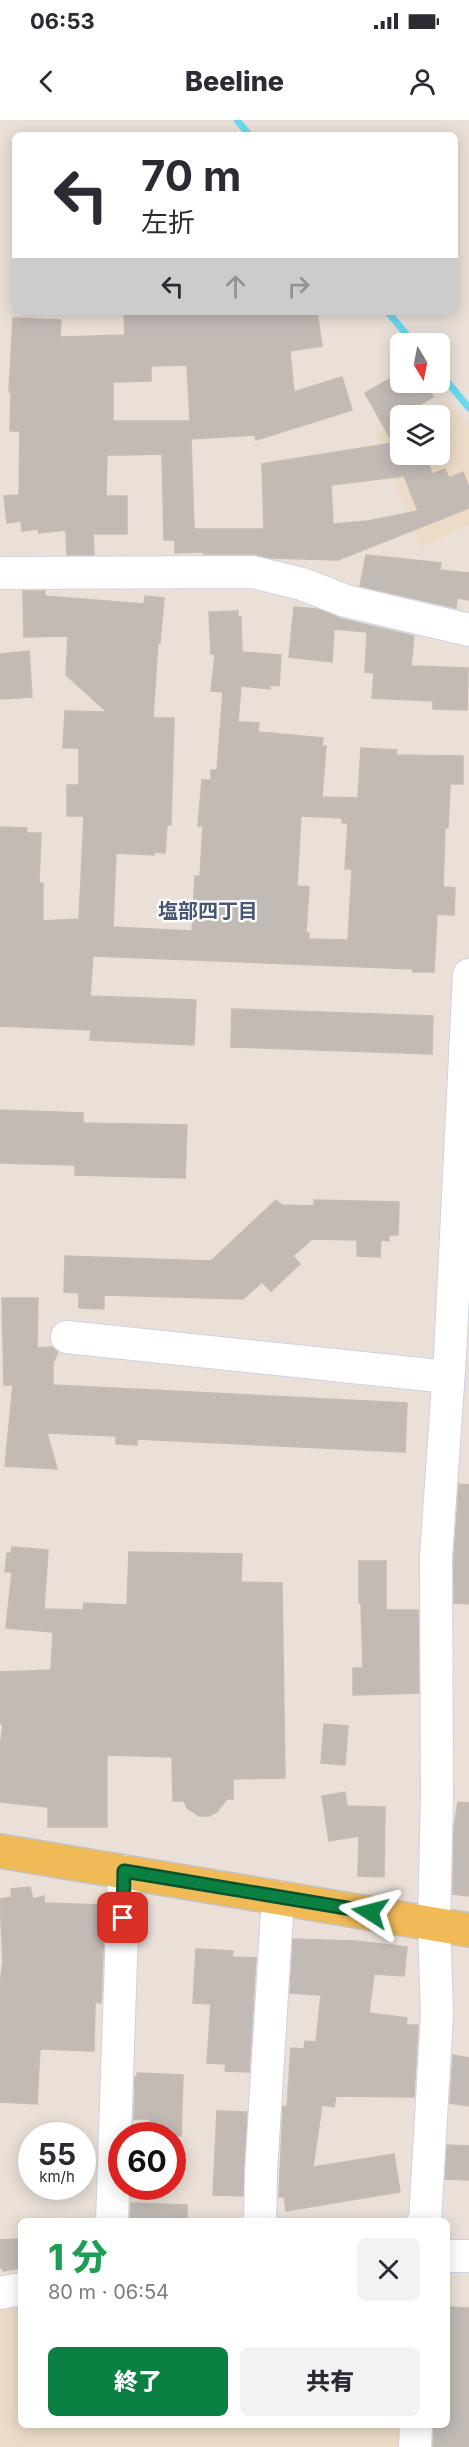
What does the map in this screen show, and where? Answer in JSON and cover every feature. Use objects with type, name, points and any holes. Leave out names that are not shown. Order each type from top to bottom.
[{"type":"main road","points":[[0,1851],[469,1930]]},
{"type":"street","points":[[0,573],[253,572],[302,584],[346,601],[469,630]]},
{"type":"street","points":[[425,2218],[437,2014],[434,1923],[437,1797],[436,1556],[448,1377],[469,975]]},
{"type":"street","points":[[67,1337],[448,1377]]},
{"type":"street","points":[[112,2218],[124,1871]]},
{"type":"street","points":[[260,2218],[278,1897]]},
{"type":"street","points":[[450,2256],[469,2256]]},
{"type":"street","points":[[0,2293],[18,2290]]},
{"type":"street","points":[[415,2447],[416,2428]]},
{"type":"shaded area","points":[[445,399],[469,426],[469,525],[421,547],[376,434],[390,427],[390,465],[450,465],[450,405],[433,405]]},
{"type":"shaded area","points":[[18,2290],[18,2428],[416,2428],[414,2447],[0,2447],[0,2293]]},
{"type":"building","points":[[124,315],[317,315],[322,346],[290,351],[294,392],[342,377],[352,410],[256,440],[255,435],[191,439],[194,529],[264,529],[262,464],[390,443],[390,465],[429,465],[432,474],[445,469],[449,478],[463,472],[469,488],[469,508],[338,560],[270,558],[253,554],[175,553],[175,540],[164,540],[162,454],[107,455],[106,496],[127,496],[127,534],[93,534],[94,555],[67,555],[66,530],[39,533],[38,529],[22,531],[21,521],[7,523],[4,496],[19,495],[20,431],[10,431],[11,392],[9,392],[13,318],[61,320],[60,337],[125,335]],"holes":[[[187,365],[190,421],[113,421],[113,382],[151,381],[151,366]],[[404,476],[418,511],[368,521],[333,524],[331,485]]]},
{"type":"building","points":[[390,379],[390,393],[431,393],[433,397],[419,405],[390,405],[390,438],[365,393]]},
{"type":"building","points":[[366,555],[441,563],[440,570],[469,573],[469,600],[457,598],[456,608],[360,586]]},
{"type":"building","points":[[23,591],[45,591],[45,596],[144,604],[145,596],[164,598],[160,643],[158,642],[153,718],[174,718],[171,825],[167,825],[165,853],[154,852],[154,855],[116,853],[113,927],[192,931],[195,876],[200,876],[203,826],[198,826],[202,780],[211,780],[211,770],[217,770],[223,692],[211,691],[215,654],[211,654],[209,612],[238,611],[238,617],[241,617],[242,652],[281,655],[279,686],[270,685],[270,689],[241,686],[238,722],[259,723],[258,732],[323,738],[322,746],[326,746],[322,797],[358,798],[361,748],[397,750],[396,755],[463,756],[463,784],[450,784],[448,828],[445,828],[443,887],[455,888],[454,915],[437,914],[434,972],[413,972],[413,969],[93,956],[90,996],[196,1000],[194,1045],[90,1040],[91,1030],[0,1026],[0,827],[27,828],[26,833],[41,833],[39,883],[43,883],[43,921],[79,919],[84,816],[67,816],[67,785],[79,785],[79,748],[63,748],[65,711],[107,712],[66,675],[68,636],[24,637]],"holes":[[[301,816],[342,818],[342,823],[348,823],[345,869],[352,869],[348,940],[309,939],[309,933],[306,933],[309,887],[297,886]]]},
{"type":"building","points":[[294,607],[317,609],[342,619],[414,636],[411,666],[468,668],[467,710],[433,709],[433,701],[372,698],[374,673],[365,672],[367,632],[334,629],[332,662],[289,657]]},
{"type":"building","points":[[29,651],[32,697],[1,699],[0,654]]},
{"type":"building","points":[[232,1009],[433,1016],[432,1054],[231,1047]]},
{"type":"building","points":[[0,1110],[83,1113],[83,1123],[187,1125],[185,1178],[75,1175],[75,1165],[0,1163]]},
{"type":"building","points":[[276,1200],[282,1205],[314,1206],[314,1200],[399,1202],[398,1235],[389,1235],[389,1241],[381,1240],[380,1257],[357,1256],[357,1240],[312,1239],[293,1256],[300,1264],[271,1291],[262,1282],[243,1299],[104,1295],[104,1309],[79,1308],[79,1293],[64,1292],[65,1256],[211,1261]]},
{"type":"building","points":[[2,1298],[38,1298],[37,1348],[53,1347],[58,1352],[53,1363],[53,1385],[407,1403],[405,1452],[137,1439],[137,1445],[116,1444],[116,1436],[47,1433],[57,1469],[5,1466],[13,1385],[4,1385]]},
{"type":"building","points":[[459,1484],[469,1485],[469,1604],[454,1603],[454,1557]]},
{"type":"building","points":[[12,1547],[48,1550],[44,1609],[83,1610],[84,1603],[127,1605],[129,1552],[242,1554],[241,1582],[282,1583],[285,1778],[233,1779],[233,1799],[227,1799],[217,1812],[209,1816],[199,1816],[187,1808],[184,1801],[173,1801],[172,1757],[107,1755],[107,1827],[48,1827],[48,1807],[0,1802],[0,1748],[3,1724],[0,1724],[0,1672],[51,1670],[53,1632],[6,1628],[12,1572],[5,1572],[7,1553],[11,1553]]},
{"type":"building","points":[[359,1561],[386,1561],[386,1610],[418,1610],[419,1693],[353,1695],[353,1668],[363,1668]]},
{"type":"building","points":[[324,1724],[348,1726],[345,1765],[321,1763]]},
{"type":"building","points":[[345,1792],[347,1806],[385,1807],[384,1877],[358,1876],[359,1836],[329,1841],[322,1796]]},
{"type":"building","points":[[458,1802],[469,1803],[469,1896],[453,1894],[454,1827]]},
{"type":"building","points":[[30,1887],[33,1899],[44,1896],[44,1903],[105,1905],[101,2003],[95,2002],[94,2051],[40,2049],[37,2104],[0,2102],[0,1985],[3,1961],[0,1899],[12,1897],[11,1889]]},
{"type":"building","points":[[293,1939],[356,1941],[407,1947],[404,1976],[374,1974],[369,2013],[407,2018],[406,2025],[418,2025],[414,2097],[336,2096],[334,2107],[322,2105],[313,2167],[394,2154],[400,2192],[286,2211],[284,2197],[279,2197],[283,2106],[287,2107],[291,2048],[304,2049],[305,2041],[316,2042],[321,1995],[290,1993]]},
{"type":"building","points":[[196,1949],[233,1951],[232,1957],[256,1958],[249,2072],[225,2071],[226,2064],[207,2063],[211,2004],[193,2003]]},
{"type":"building","points":[[453,2055],[469,2058],[469,2106],[450,2103]]},
{"type":"building","points":[[137,2073],[183,2075],[181,2122],[150,2122],[150,2119],[134,2119],[135,2077]]},
{"type":"building","points":[[217,2111],[247,2112],[243,2196],[213,2195]]},
{"type":"building","points":[[447,2145],[469,2146],[469,2180],[445,2179]]},
{"type":"building","points":[[131,2203],[187,2205],[187,2218],[130,2218]]},
{"type":"building","points":[[18,2239],[18,2268],[3,2271],[2,2267],[0,2268],[0,2240]]},
{"type":"building","points":[[450,2307],[469,2308],[469,2447],[433,2447],[434,2428],[450,2428]]},
{"type":"waterway","points":[[237,120],[247,132]]},
{"type":"waterway","points":[[390,315],[405,333]]},
{"type":"waterway","points":[[450,385],[469,408]]},
{"type":"district","name":"塩部四丁目","points":[[208,911]]},
{"type":"route","points":[[123,1918],[124,1871],[370,1912]]}]
